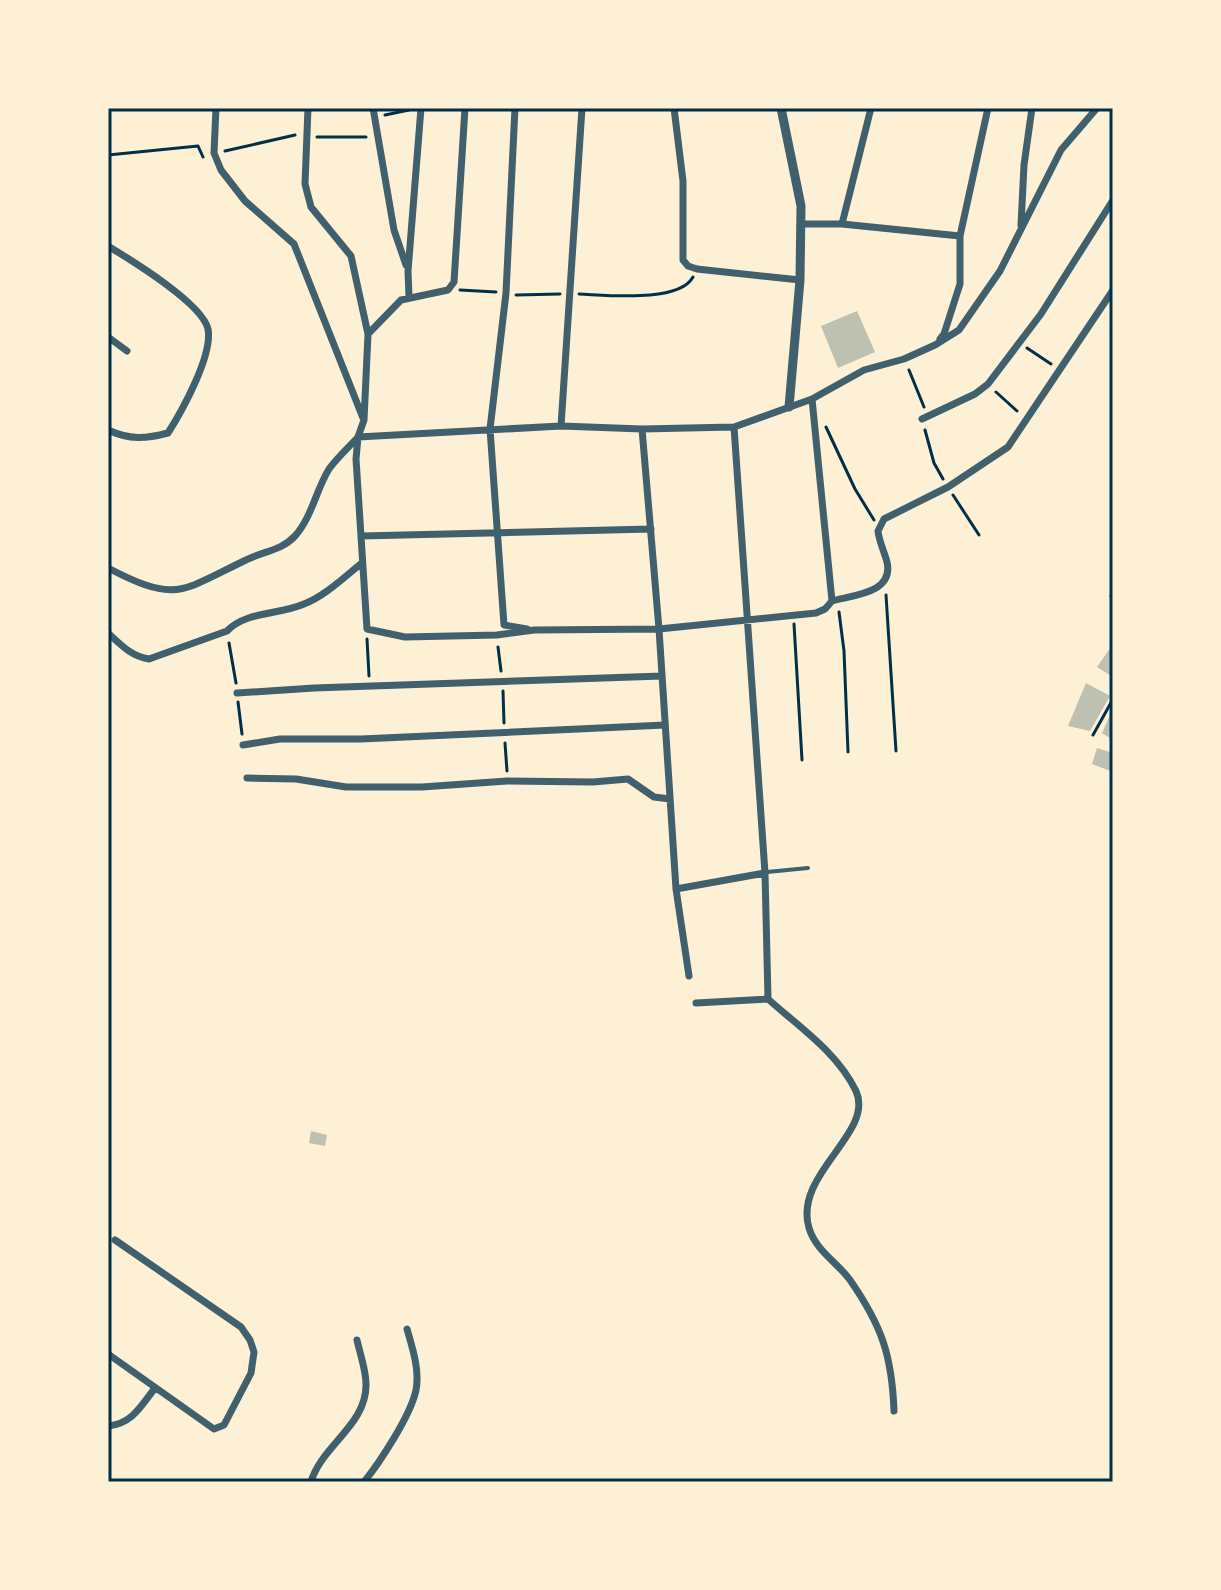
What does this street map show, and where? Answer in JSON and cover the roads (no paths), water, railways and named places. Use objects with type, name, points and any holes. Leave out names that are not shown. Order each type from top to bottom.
[{"type":"street","points":[[216,108],[214,153],[221,170],[245,201],[294,244],[364,420]]},
{"type":"street","points":[[308,108],[305,184],[311,207],[351,256],[368,334],[364,420],[358,437],[356,459],[367,629],[405,637],[497,635],[534,630],[659,629],[816,613],[834,600],[875,589],[884,583],[888,575],[878,535],[884,519],[948,487],[1000,455],[1028,421],[1113,290]]},
{"type":"street","points":[[373,108],[394,230],[408,271]]},
{"type":"street","points":[[409,297],[408,271],[420,108]]},
{"type":"street","points":[[368,334],[401,300],[448,290],[454,282],[465,108]]},
{"type":"street","points":[[515,108],[506,293],[490,429],[504,625],[534,630]]},
{"type":"street","points":[[561,426],[582,108]]},
{"type":"street","points":[[674,108],[683,181],[683,260],[697,269],[800,280]]},
{"type":"street","points":[[781,108],[801,206],[800,280],[789,407]]},
{"type":"street","points":[[842,224],[871,108]]},
{"type":"street","points":[[935,345],[944,334],[960,284],[960,236],[988,108]]},
{"type":"street","points":[[1020,231],[1024,165],[1032,108]]},
{"type":"street","points":[[108,568],[138,584],[179,591],[205,583],[248,558],[285,546],[298,533],[329,469],[358,437],[561,426],[642,429],[734,427],[812,399],[864,370],[904,359],[935,345],[959,330],[1000,271],[1061,150],[1097,108]]},
{"type":"street","points":[[922,419],[975,394],[988,384],[1021,344],[1113,200]]},
{"type":"street","points":[[801,224],[842,224],[960,236]]},
{"type":"street","points":[[108,246],[178,294],[204,319],[209,339],[196,380],[168,433],[145,439],[125,437],[108,430]]},
{"type":"street","points":[[108,337],[127,351]]},
{"type":"street","points":[[812,399],[834,600]]},
{"type":"street","points":[[734,427],[765,873],[768,999]]},
{"type":"street","points":[[642,429],[676,889],[689,976]]},
{"type":"street","points":[[361,536],[651,529]]},
{"type":"street","points":[[108,633],[125,649],[149,659],[227,631],[235,622],[309,602],[362,563]]},
{"type":"street","points":[[237,693],[662,676]]},
{"type":"street","points":[[243,745],[280,739],[665,725]]},
{"type":"street","points":[[247,778],[296,779],[346,787],[628,779],[654,797],[670,799]]},
{"type":"street","points":[[676,889],[765,873]]},
{"type":"street","points":[[696,1003],[768,999],[810,1032],[857,1093],[859,1110],[853,1125],[809,1194],[805,1211],[810,1232],[825,1255],[849,1279],[886,1342],[894,1411]]},
{"type":"street","points":[[108,1354],[214,1429],[224,1425],[251,1373],[254,1352],[241,1327],[115,1240]]},
{"type":"street","points":[[364,1482],[383,1458],[416,1390],[415,1360],[407,1329]]},
{"type":"street","points":[[311,1482],[315,1468],[356,1417],[360,1407],[366,1386],[357,1340]]},
{"type":"street","points":[[108,1426],[131,1420],[155,1388]]},
{"type":"lane","points":[[765,873],[808,868]]}]
